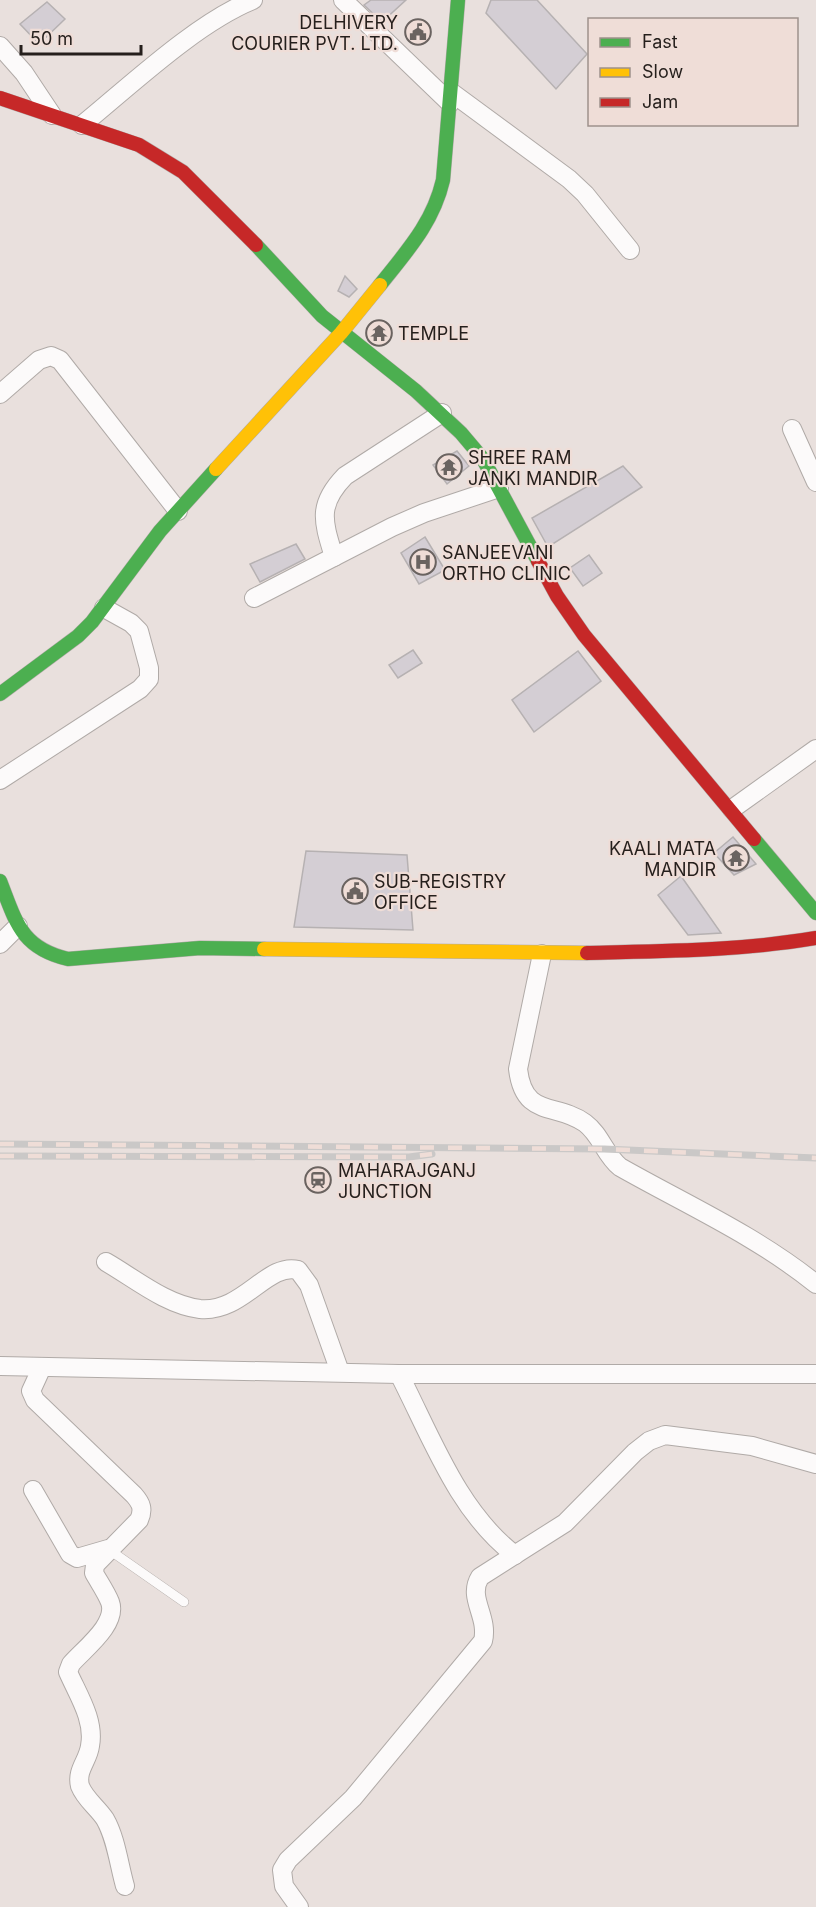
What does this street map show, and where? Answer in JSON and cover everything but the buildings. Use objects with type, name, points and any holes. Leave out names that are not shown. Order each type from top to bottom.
[{"type":"street","points":[[343,0],[450,98],[569,178],[585,194],[630,250]]},
{"type":"street","points":[[0,694],[78,636],[104,608],[178,511],[341,333],[423,231],[437,205],[443,180],[458,0]]},
{"type":"street","points":[[82,125],[191,37],[242,2]]},
{"type":"street","points":[[0,46],[24,73],[52,115]]},
{"type":"street","points":[[0,98],[139,145],[183,172],[341,333],[442,413],[483,459],[557,596],[584,635],[732,809],[816,913]]},
{"type":"street","points":[[0,394],[39,360],[51,356],[60,360],[178,511]]},
{"type":"street","points":[[334,557],[324,525],[325,506],[332,490],[345,476],[442,413]]},
{"type":"street","points":[[792,429],[816,483]]},
{"type":"street","points":[[254,598],[424,513],[499,488]]},
{"type":"street","points":[[0,780],[140,689],[149,679],[149,668],[139,631],[131,623],[104,608]]},
{"type":"street","points":[[732,809],[816,749]]},
{"type":"street","points":[[0,881],[18,926],[30,943],[47,956],[68,958],[200,948],[542,954],[746,948],[816,938]]},
{"type":"street","points":[[0,944],[18,926]]},
{"type":"street","points":[[542,954],[518,1069],[520,1087],[531,1099],[549,1111],[573,1117],[585,1124],[597,1136],[610,1159],[620,1167],[729,1224],[773,1251],[816,1284]]},
{"type":"street","points":[[106,1262],[169,1299],[201,1309],[227,1306],[282,1269],[298,1270],[309,1285],[340,1372]]},
{"type":"street","points":[[0,1366],[399,1374],[816,1374]]},
{"type":"street","points":[[42,1367],[31,1391],[35,1400],[140,1502],[142,1512],[139,1520],[108,1549],[95,1565],[93,1573],[110,1602],[109,1620],[71,1664],[68,1672],[84,1707],[92,1735],[90,1749],[79,1774],[80,1784],[84,1794],[109,1828],[125,1886]]},
{"type":"street","points":[[399,1374],[474,1515],[499,1543],[515,1555]]},
{"type":"street","points":[[299,1907],[284,1886],[282,1870],[296,1851],[353,1798],[483,1641],[486,1630],[475,1598],[475,1585],[480,1577],[565,1523],[642,1446],[665,1435],[752,1446],[816,1464]]},
{"type":"street","points":[[33,1490],[70,1554],[77,1558],[108,1549]]},
{"type":"lane","points":[[108,1549],[184,1602]]},
{"type":"railway","points":[[0,1144],[604,1149],[816,1158]]},
{"type":"railway","points":[[0,1156],[409,1157],[432,1154]]},
{"type":"traffic: fast","points":[[380,285],[426,223],[439,195],[443,180],[458,0]]},
{"type":"traffic: fast","points":[[256,245],[322,316],[416,391],[461,433],[483,459],[538,561]]},
{"type":"traffic: fast","points":[[0,694],[78,636],[92,622],[160,531],[216,469]]},
{"type":"traffic: fast","points":[[754,839],[816,913]]},
{"type":"traffic: fast","points":[[0,881],[22,931],[40,948],[68,959],[200,948],[264,949]]},
{"type":"traffic: slow","points":[[216,469],[341,333],[380,285]]},
{"type":"traffic: slow","points":[[264,949],[587,953]]},
{"type":"traffic: jam","points":[[0,98],[139,145],[183,172],[256,245]]},
{"type":"traffic: jam","points":[[538,561],[557,596],[584,635],[754,839]]},
{"type":"traffic: jam","points":[[587,953],[730,948],[816,938]]},
{"type":"place","name":"DELHIVERY COURIER PVT. LTD.","points":[[418,32]]},
{"type":"place","name":"TEMPLE","points":[[379,333]]},
{"type":"place","name":"SHREE RAM JANKI MANDIR","points":[[449,467]]},
{"type":"place","name":"SANJEEVANI ORTHO CLINIC","points":[[423,562]]},
{"type":"place","name":"KAALI MATA MANDIR","points":[[736,858]]},
{"type":"place","name":"SUB-REGISTRY OFFICE","points":[[355,891]]},
{"type":"place","name":"MAHARAJGANJ JUNCTION","points":[[318,1180]]}]
